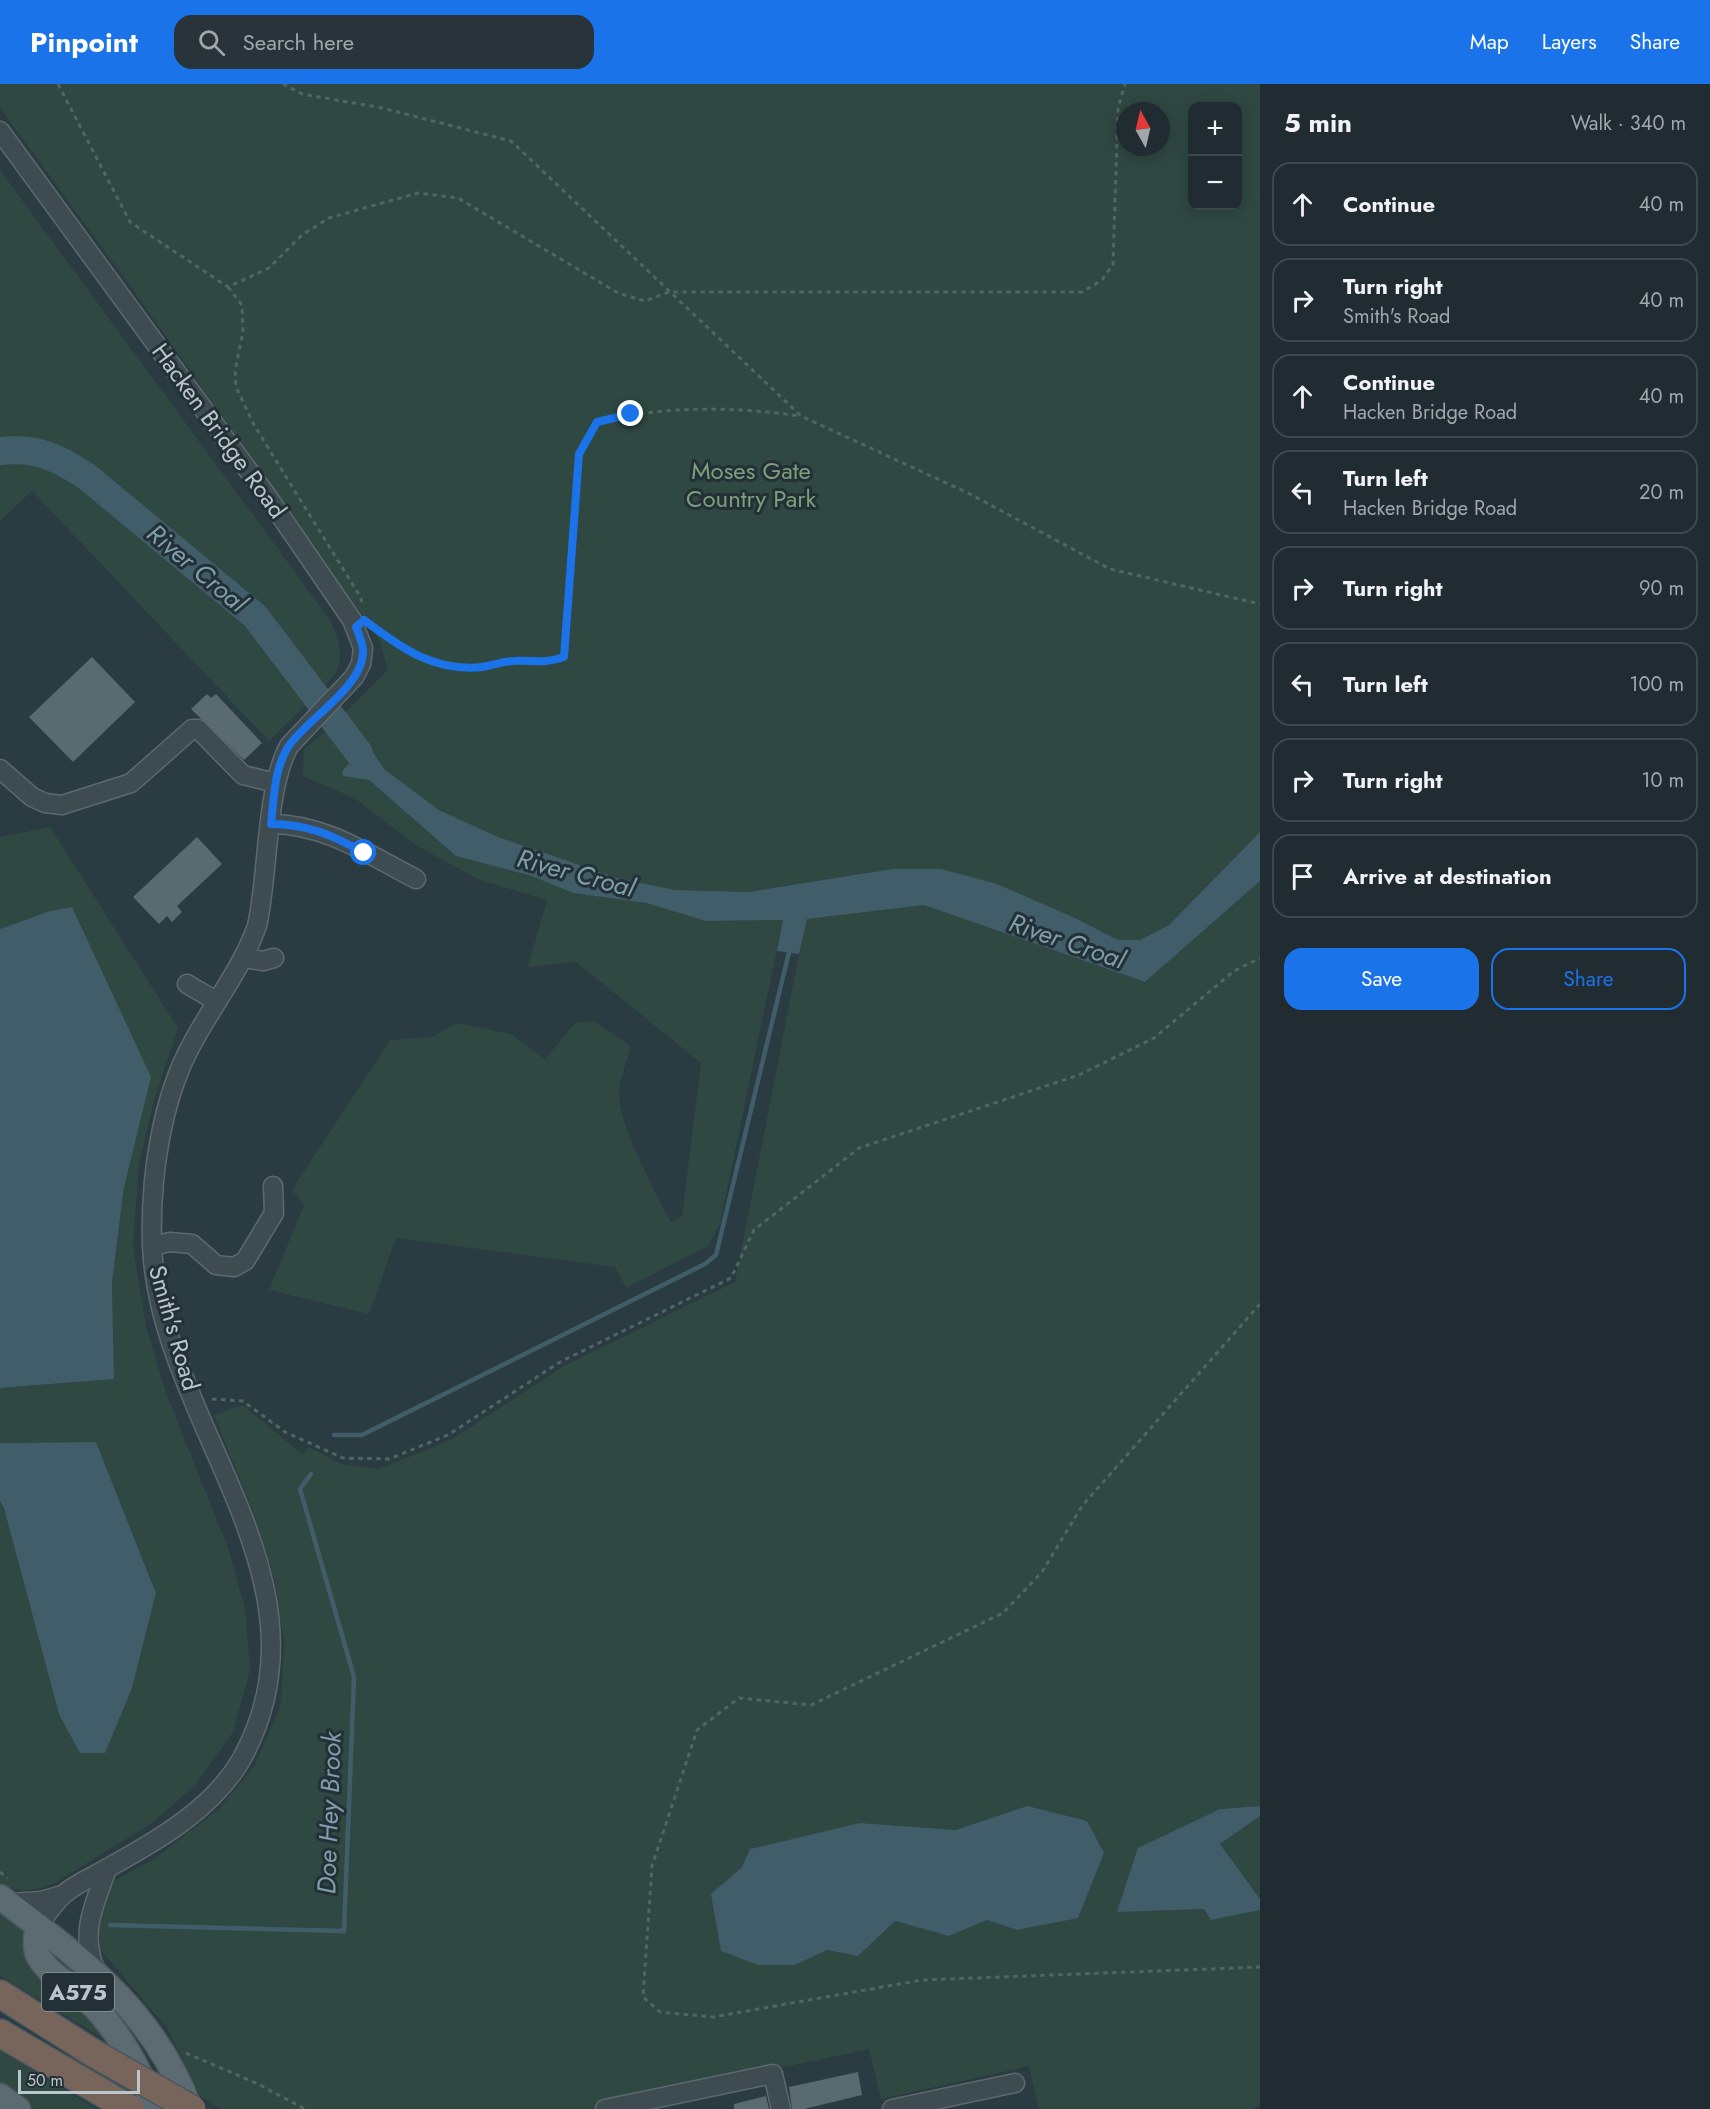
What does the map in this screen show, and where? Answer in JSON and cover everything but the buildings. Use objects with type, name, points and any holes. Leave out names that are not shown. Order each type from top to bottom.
[{"type":"highway","points":[[0,1994],[95,2054],[191,2109]]},
{"type":"highway","points":[[0,2033],[120,2103]]},
{"type":"main road","name":"A575","points":[[7,1894],[38,1926],[96,1971],[132,2008],[154,2039],[181,2086],[191,2109]]},
{"type":"main road","name":"A575","points":[[38,1926],[36,1937],[38,1956],[46,1966],[90,2002],[122,2040],[133,2057],[155,2109]]},
{"type":"main road","points":[[0,2096],[18,2109]]},
{"type":"street","name":"Hacken Bridge Road","points":[[0,131],[360,624],[363,656],[354,677],[300,734]]},
{"type":"street","points":[[0,769],[32,797],[45,803],[62,805],[131,783],[192,729],[198,729],[243,775],[276,783]]},
{"type":"street","name":"Smith's Road","points":[[7,1894],[41,1901],[62,1895],[163,1838],[208,1800],[239,1762],[259,1721],[270,1669],[269,1620],[260,1566],[244,1515],[175,1352],[160,1297],[152,1246],[153,1190],[159,1141],[186,1054],[249,948],[260,912],[276,783],[283,757],[300,734]]},
{"type":"street","points":[[271,824],[309,827],[333,835],[416,879]]},
{"type":"street","points":[[243,958],[263,961],[274,958]]},
{"type":"street","points":[[187,984],[216,1001]]},
{"type":"street","points":[[152,1246],[170,1242],[192,1244],[216,1265],[234,1267],[245,1261],[274,1213],[273,1186]]},
{"type":"street","points":[[96,1971],[87,1948],[89,1920],[107,1869]]},
{"type":"street","name":"Smith's Road","points":[[38,1926],[62,1895]]},
{"type":"street","points":[[605,2109],[773,2074],[781,2109]]},
{"type":"street","points":[[892,2109],[945,2103],[1015,2083]]},
{"type":"path","points":[[58,84],[130,222],[228,287],[242,305],[243,332],[235,371],[236,387],[254,425],[361,598],[360,624],[443,667],[481,667],[512,661],[547,663],[564,657],[579,454],[597,422],[631,414],[754,409],[801,416],[968,493],[1110,569],[1260,604]]},
{"type":"path","points":[[283,84],[302,94],[382,108],[511,141],[801,416]]},
{"type":"path","points":[[228,287],[269,268],[302,235],[329,218],[418,193],[458,198],[618,293],[645,301],[669,292],[1082,292],[1102,280],[1113,264],[1118,108],[1125,84]]},
{"type":"path","points":[[193,1398],[243,1401],[285,1432],[343,1458],[389,1458],[448,1435],[560,1362],[731,1278],[754,1230],[859,1148],[1090,1070],[1154,1038],[1234,970],[1260,958]]},
{"type":"path","points":[[1260,1304],[1082,1506],[1042,1572],[1003,1613],[811,1705],[739,1698],[697,1730],[652,1866],[643,1997],[660,2012],[714,2017],[922,1980],[1260,1967]]},
{"type":"path","points":[[0,1872],[7,1894]]},
{"type":"path","points":[[184,2052],[258,2084],[305,2109]]},
{"type":"green space","name":"Moses Gate Country Park","points":[[0,84],[1260,84],[1260,832],[1169,925],[1140,940],[1118,940],[1075,918],[892,869],[748,892],[675,890],[617,878],[498,837],[439,810],[384,769],[346,712],[388,670],[380,641],[131,287],[0,108]]},
{"type":"green space","points":[[0,170],[330,620],[340,650],[337,670],[317,694],[269,741],[32,491],[0,521]]},
{"type":"green space","points":[[326,731],[350,763],[343,776],[369,780],[456,856],[532,876],[573,893],[646,903],[706,921],[783,920],[720,1224],[708,1246],[626,1288],[615,1267],[396,1238],[369,1314],[269,1290],[304,1205],[292,1190],[390,1040],[432,1037],[457,1023],[511,1034],[545,1059],[575,1023],[594,1021],[631,1046],[622,1075],[619,1092],[620,1105],[639,1158],[671,1222],[682,1216],[701,1063],[576,962],[528,967],[547,900],[480,880],[419,847],[354,798],[303,776],[304,749]]},
{"type":"green space","points":[[50,827],[178,1028],[153,1104],[139,1164],[133,1246],[146,1326],[165,1390],[228,1548],[245,1608],[250,1670],[233,1732],[196,1784],[151,1824],[51,1885],[38,1889],[19,1890],[0,1882],[0,1501],[132,1688],[156,1592],[96,1442],[0,1443],[0,1388],[114,1379],[112,1283],[124,1188],[50,911],[0,929],[0,837]]},
{"type":"green space","points":[[1260,881],[1260,1806],[1220,1809],[1117,1912],[1204,1909],[1211,1920],[1260,1910],[1260,2104],[1253,2109],[1039,2109],[1029,2066],[881,2099],[869,2049],[590,2109],[221,2109],[201,2097],[167,2028],[100,1949],[97,1919],[115,1880],[154,1859],[218,1810],[255,1765],[281,1704],[284,1643],[274,1578],[252,1510],[214,1415],[243,1405],[302,1454],[309,1447],[341,1464],[379,1469],[451,1440],[564,1366],[735,1282],[806,919],[924,905],[1145,982]],"holes":[[[1027,1806],[1017,1930],[987,1920],[949,1936],[895,1921],[858,1956],[827,1950],[794,1965],[711,1894],[742,1867],[860,1823],[956,1830]]]},
{"type":"green space","points":[[1260,1816],[1260,1899],[1220,1844]]},
{"type":"green space","points":[[0,1910],[27,1930],[60,1987],[119,2048],[0,1976]]},
{"type":"green space","points":[[0,2050],[96,2109],[34,2109],[0,2084]]},
{"type":"water","points":[[346,712],[384,769],[439,810],[498,837],[617,878],[675,890],[748,892],[892,869],[941,869],[997,884],[1075,918],[1118,940],[1140,940],[1169,925],[1260,832],[1260,881],[1145,982],[924,905],[807,919],[799,954],[777,951],[783,920],[706,921],[646,903],[573,893],[532,876],[456,856],[369,780],[343,776],[342,771],[350,763],[326,731]]},
{"type":"water","points":[[72,907],[151,1077],[124,1187],[112,1283],[114,1379],[0,1388],[0,929],[50,911]]},
{"type":"water","points":[[96,1442],[156,1593],[132,1688],[105,1753],[80,1753],[59,1714],[4,1508],[0,1501],[0,1443]]},
{"type":"water","points":[[1027,1806],[1087,1821],[1104,1853],[1078,1918],[1017,1930],[987,1920],[949,1936],[895,1921],[858,1956],[827,1950],[795,1965],[758,1965],[721,1951],[711,1894],[742,1867],[750,1849],[860,1823],[956,1830]]},
{"type":"water","points":[[1260,1806],[1260,1816],[1220,1844],[1260,1899],[1260,1910],[1211,1920],[1204,1909],[1117,1912],[1138,1848],[1220,1809]]},
{"type":"waterway","name":"River Croal","points":[[0,451],[25,451],[46,455],[86,476],[255,616],[359,753]]},
{"type":"waterway","points":[[334,1435],[362,1435],[705,1264],[716,1255],[790,948]]},
{"type":"waterway","name":"Doe Hey Brook","points":[[110,1925],[344,1931],[354,1677],[300,1489],[311,1474]]},
{"type":"route","points":[[364,853],[333,835],[309,827],[271,824],[279,769],[289,746],[338,696],[354,677],[361,664],[363,648],[356,627],[364,620],[398,645],[443,667],[481,667],[512,661],[547,663],[564,657],[579,454],[597,422],[631,414]]}]
